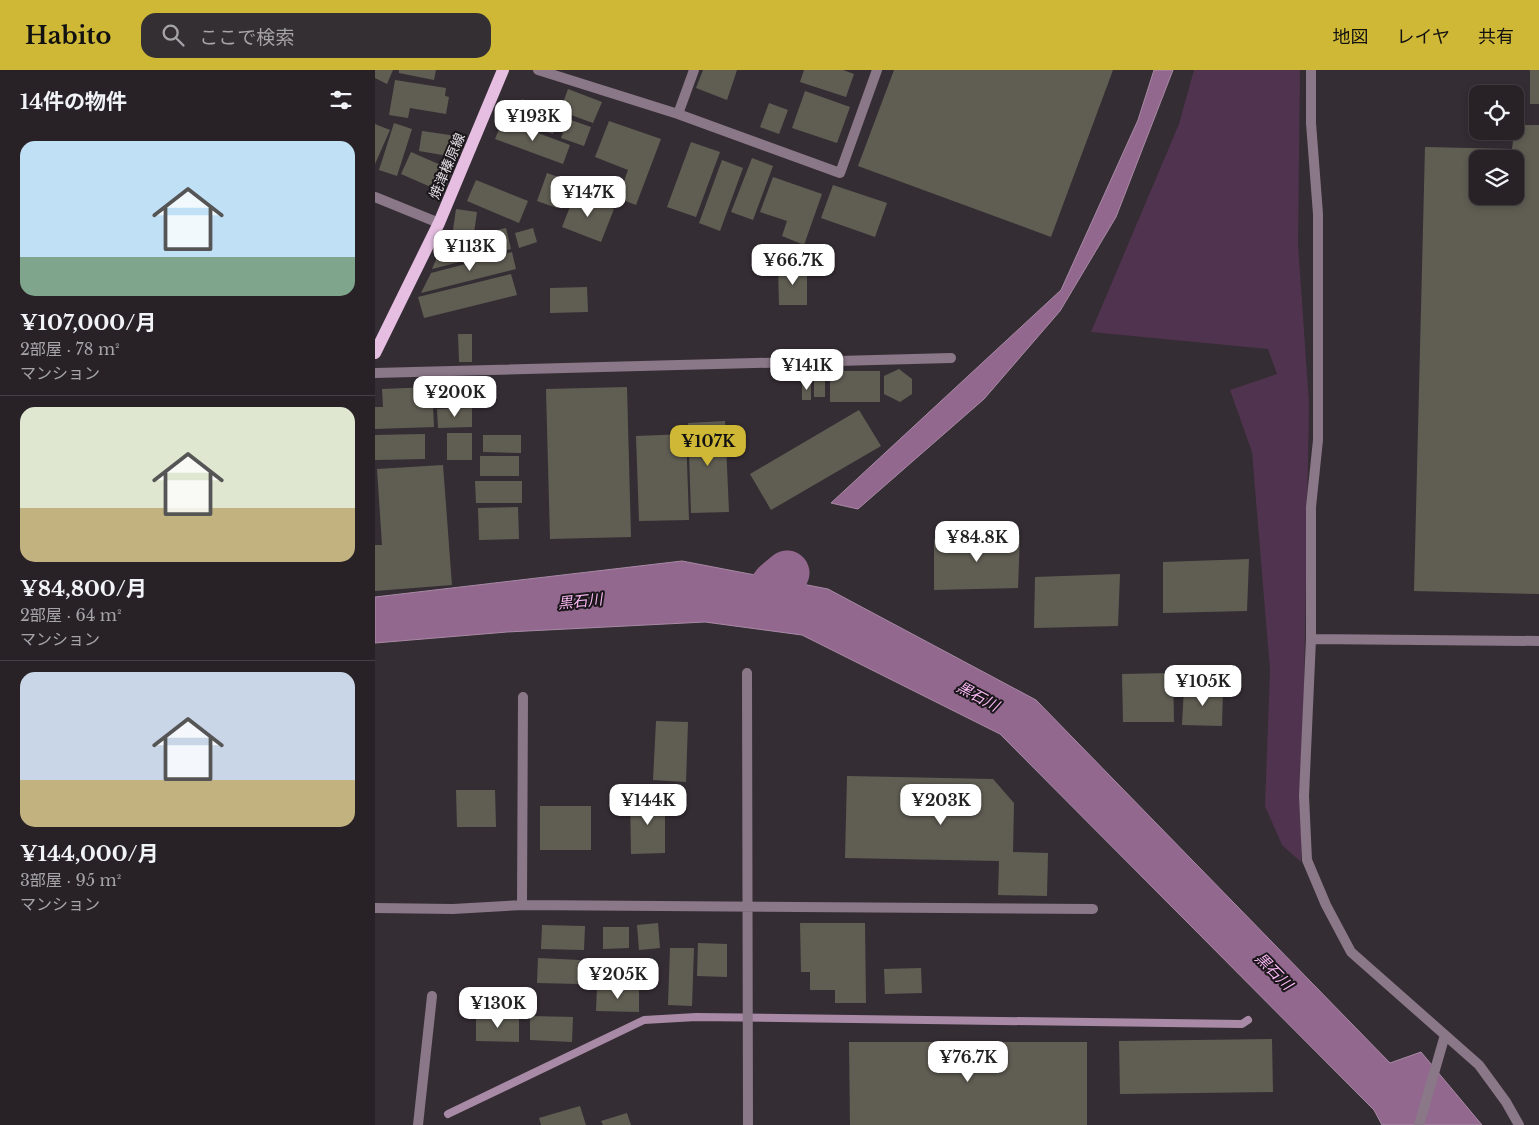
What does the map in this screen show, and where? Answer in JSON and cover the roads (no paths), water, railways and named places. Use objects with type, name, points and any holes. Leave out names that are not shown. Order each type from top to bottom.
[{"type":"main road","name":"焼津榛原線","points":[[375,353],[439,223],[503,70]]},
{"type":"street","points":[[537,70],[678,114],[840,173],[877,70]]},
{"type":"street","points":[[678,114],[694,70]]},
{"type":"street","points":[[1311,70],[1311,123],[1318,214],[1318,440],[1311,507],[1311,639],[1304,796],[1307,860],[1326,905],[1351,952],[1479,1065],[1506,1102],[1519,1125]]},
{"type":"street","points":[[375,197],[439,223]]},
{"type":"street","points":[[375,373],[951,358]]},
{"type":"street","points":[[1311,639],[1539,641]]},
{"type":"street","points":[[747,673],[749,1125]]},
{"type":"street","points":[[522,905],[523,697]]},
{"type":"street","points":[[375,908],[453,909],[522,905],[1093,909]]},
{"type":"street","points":[[418,1125],[432,996]]},
{"type":"street","points":[[1419,1125],[1445,1034]]},
{"type":"water","points":[[1154,70],[1173,70],[1116,217],[1060,311],[984,399],[858,509],[831,503],[1061,290],[1138,120]]},
{"type":"water","name":"黒石川","points":[[682,561],[828,589],[1036,700],[1390,1063],[1421,1052],[1482,1125],[1382,1125],[1374,1110],[1000,734],[802,635],[705,622],[507,632],[375,643],[375,597]]},
{"type":"waterway","points":[[762,600],[775,583],[787,573]]},
{"type":"waterway","points":[[448,1114],[644,1020],[696,1017],[1242,1024],[1248,1020]]}]
